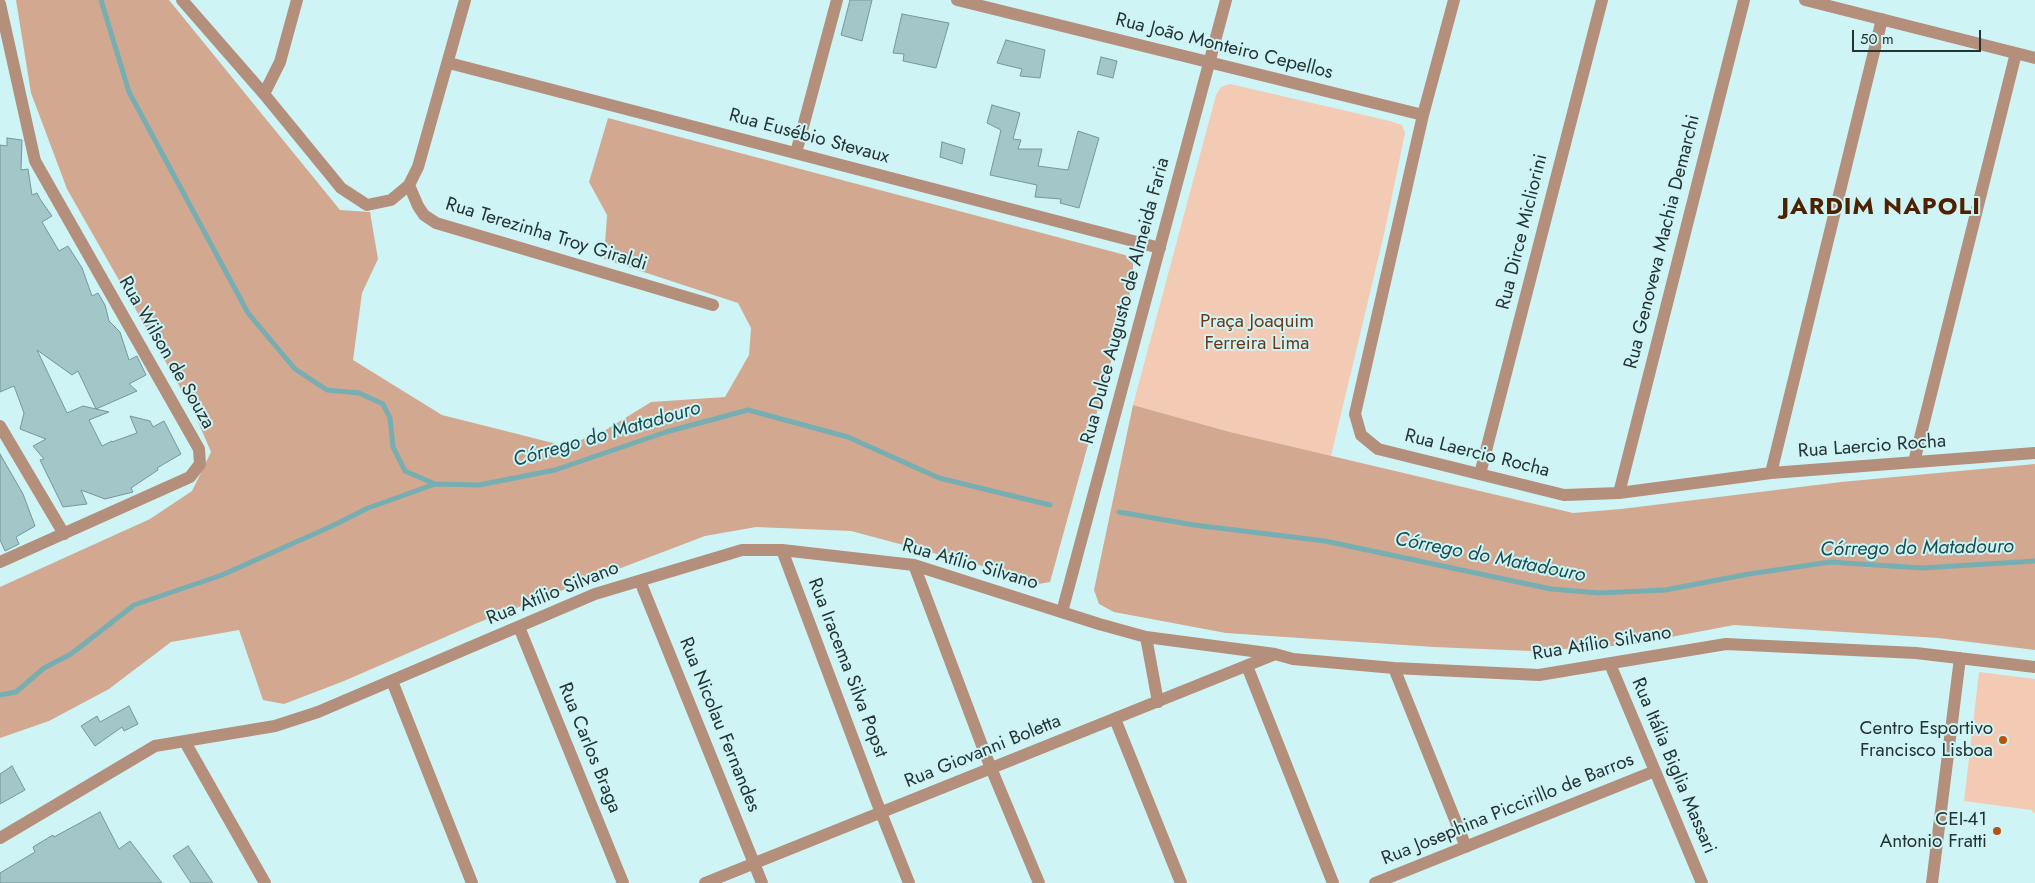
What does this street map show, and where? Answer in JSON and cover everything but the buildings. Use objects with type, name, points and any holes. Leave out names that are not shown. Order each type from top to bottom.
[{"type":"street","points":[[182,0],[264,94],[341,188],[367,205],[391,200],[409,186],[418,167],[466,0]]},
{"type":"street","points":[[264,94],[280,62],[297,0]]},
{"type":"street","points":[[796,153],[837,0]]},
{"type":"street","name":"Rua João Monteiro Cepellos","points":[[957,0],[1423,115]]},
{"type":"street","name":"Rua Dulce Augusto de Almeida Faria","points":[[1062,612],[1226,0]]},
{"type":"street","name":"Rua Laercio Rocha","points":[[1454,0],[1423,115],[1355,414],[1361,435],[1378,449],[1564,495],[1619,493],[1771,474],[2035,453]]},
{"type":"street","name":"Rua Dirce Micliorini","points":[[1480,474],[1602,0]]},
{"type":"street","name":"Rua Genoveva Machia Demarchi","points":[[1619,493],[1744,0]]},
{"type":"street","points":[[1805,0],[2035,58]]},
{"type":"street","name":"Rua Wilson de Souza","points":[[0,4],[35,161],[199,449],[200,464],[190,476],[0,562]]},
{"type":"street","points":[[1771,474],[1882,19]]},
{"type":"street","name":"Rua Wilson de Souza","points":[[0,40],[11,55]]},
{"type":"street","points":[[1914,462],[2016,53]]},
{"type":"street","name":"Rua Eusébio Stevaux","points":[[449,63],[1160,248]]},
{"type":"street","name":"Rua Terezinha Troy Giraldi","points":[[409,186],[424,215],[436,222],[713,305]]},
{"type":"street","points":[[0,426],[64,534]]},
{"type":"street","name":"Rua Atílio Silvano","points":[[0,838],[155,746],[275,726],[318,712],[595,594],[742,550],[782,550],[914,565],[1146,637],[1275,654],[1293,659],[1394,668],[1539,675],[1726,644],[1894,651],[2035,667]]},
{"type":"street","name":"Rua Iracema Silva Popst","points":[[782,550],[909,883]]},
{"type":"street","points":[[914,565],[992,768],[1039,883]]},
{"type":"street","name":"Rua Nicolau Fernandes","points":[[640,581],[762,883]]},
{"type":"street","name":"Rua Carlos Braga","points":[[519,627],[623,883]]},
{"type":"street","points":[[1146,637],[1158,702]]},
{"type":"street","name":"Rua Giovanni Boletta","points":[[705,883],[1275,654]]},
{"type":"street","points":[[1932,883],[1960,658]]},
{"type":"street","name":"Rua Itália Biglia Massari","points":[[1610,664],[1655,771],[1698,882]]},
{"type":"street","points":[[1247,666],[1333,883]]},
{"type":"street","points":[[1394,668],[1466,847]]},
{"type":"street","points":[[392,681],[472,883]]},
{"type":"street","points":[[1115,719],[1181,883]]},
{"type":"street","points":[[185,742],[265,883]]},
{"type":"street","name":"Rua Josephina Piccirillo de Barros","points":[[1375,883],[1655,771]]},
{"type":"green space","name":"Praça Joaquim Ferreira Lima","points":[[1230,84],[1390,121],[1402,125],[1405,133],[1385,230],[1331,456],[1230,432],[1133,405],[1216,95],[1221,87]]},
{"type":"green space","name":"Centro Esportivo Francisco Lisboa","points":[[1979,672],[2035,679],[2035,814],[2031,810],[1964,801]]},
{"type":"shaded area","points":[[16,0],[169,0],[340,210],[370,212],[378,259],[362,293],[353,360],[442,415],[565,446],[604,431],[651,402],[725,397],[749,355],[751,328],[738,303],[604,259],[607,215],[589,182],[608,118],[1125,255],[1133,263],[1133,282],[1050,582],[1033,585],[986,567],[851,531],[756,527],[705,536],[482,621],[344,681],[284,704],[263,700],[239,630],[171,642],[109,689],[49,721],[0,738],[0,587],[150,519],[192,491],[211,452],[193,410],[67,189],[31,93]]},
{"type":"shaded area","points":[[1133,405],[1230,432],[1573,513],[1621,509],[1841,482],[2035,464],[2035,650],[1938,638],[1734,625],[1629,645],[1531,651],[1434,647],[1226,633],[1114,612],[1099,604],[1094,590]]},
{"type":"waterway","points":[[101,0],[129,92],[248,313],[295,369],[327,390],[359,393],[383,404],[390,418],[393,447],[405,471],[435,484]]},
{"type":"waterway","name":"Córrego do Matadouro","points":[[0,695],[16,692],[44,668],[71,654],[134,605],[222,575],[368,508],[435,484],[479,485],[555,470],[666,432],[748,410],[848,437],[939,478],[1050,505]]},
{"type":"waterway","name":"Córrego do Matadouro","points":[[1119,512],[1194,525],[1325,541],[1551,589],[1599,593],[1665,590],[1749,574],[1830,562],[1922,568],[2035,561]]},
{"type":"place","name":"Centro Esportivo Francisco Lisboa","points":[[2003,740]]},
{"type":"place","name":"CEI-41 Antonio Fratti","points":[[1997,831]]},
{"type":"district","name":"JARDIM NAPOLI","points":[[1881,208]]}]
